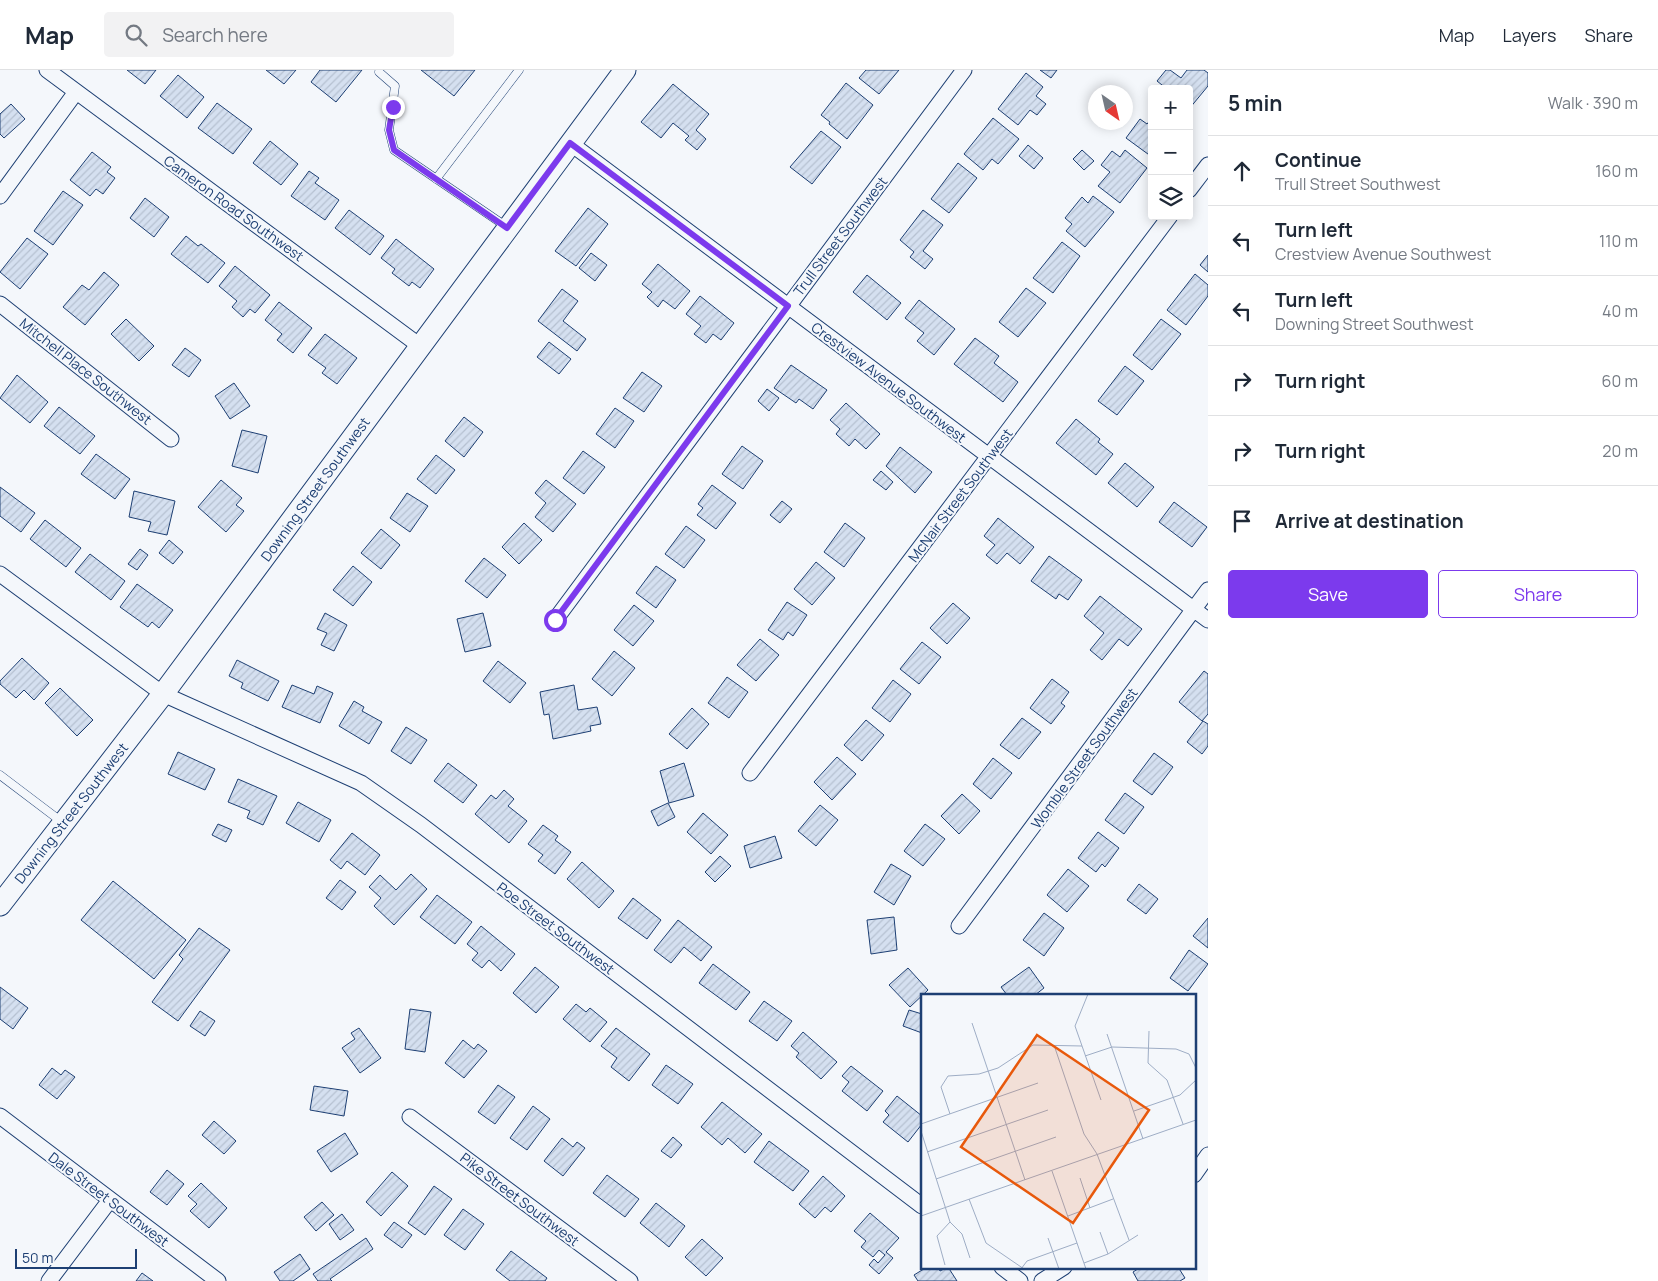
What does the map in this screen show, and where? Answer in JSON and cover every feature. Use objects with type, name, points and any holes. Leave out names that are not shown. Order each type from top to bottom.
[{"type":"street","name":"Cameron Road Southwest","points":[[47,70],[420,346]]},
{"type":"street","name":"Trull Street Southwest","points":[[555,620],[964,70]]},
{"type":"street","name":"Downing Street Southwest","points":[[0,905],[163,694],[620,74]]},
{"type":"street","points":[[0,196],[76,92]]},
{"type":"street","name":"Crestview Avenue Southwest","points":[[570,143],[1208,620]]},
{"type":"street","points":[[1193,185],[1208,165]]},
{"type":"street","name":"McNair Street Southwest","points":[[750,773],[1167,220]]},
{"type":"street","name":"Mitchell Place Southwest","points":[[0,304],[171,439]]},
{"type":"street","name":"Poe Street Southwest","points":[[0,574],[163,694],[361,783],[429,831],[921,1205]]},
{"type":"street","name":"Womble Street Southwest","points":[[960,926],[1208,590]]},
{"type":"street","name":"Dale Street Southwest","points":[[0,1116],[218,1281]]},
{"type":"street","name":"Pike Street Southwest","points":[[410,1117],[630,1281]]},
{"type":"street","points":[[1196,1172],[1208,1155]]},
{"type":"street","points":[[49,1281],[110,1200]]},
{"type":"street","points":[[1003,1268],[1020,1281]]},
{"type":"street","points":[[1042,1281],[1062,1268]]},
{"type":"lane","points":[[436,179],[518,70]]},
{"type":"lane","points":[[379,72],[395,86],[389,130],[394,150],[507,228]]},
{"type":"lane","points":[[0,775],[63,822]]},
{"type":"building","points":[[127,70],[156,70],[145,84]]},
{"type":"building","points":[[266,70],[296,70],[284,84]]},
{"type":"building","points":[[320,70],[362,70],[336,102],[311,82]]},
{"type":"building","points":[[421,70],[475,70],[454,96]]},
{"type":"building","points":[[866,70],[899,70],[879,94],[859,78]]},
{"type":"building","points":[[1040,70],[1057,70],[1051,78]]},
{"type":"building","points":[[1166,70],[1170,70],[1181,78],[1187,70],[1204,70],[1208,73],[1208,86],[1193,104],[1193,85],[1162,85],[1157,81]]},
{"type":"building","points":[[1026,73],[1043,87],[1036,96],[1046,104],[1037,115],[1030,110],[1018,125],[998,109]]},
{"type":"building","points":[[178,75],[204,97],[187,118],[160,96]]},
{"type":"building","points":[[846,83],[873,105],[847,139],[821,115]]},
{"type":"building","points":[[673,84],[709,114],[696,130],[706,139],[697,150],[685,140],[689,136],[673,123],[661,138],[641,122]]},
{"type":"building","points":[[217,103],[252,129],[233,154],[198,128]]},
{"type":"building","points":[[11,104],[25,119],[4,138],[0,134],[0,114]]},
{"type":"building","points":[[993,118],[1019,139],[998,164],[992,159],[983,170],[964,154]]},
{"type":"building","points":[[1140,119],[1147,124],[1148,123],[1148,154],[1126,138]]},
{"type":"building","points":[[821,131],[841,147],[812,184],[790,167]]},
{"type":"building","points":[[270,141],[298,164],[281,185],[253,163]]},
{"type":"building","points":[[1028,145],[1043,158],[1034,169],[1019,156]]},
{"type":"building","points":[[1082,150],[1094,161],[1084,170],[1073,159]]},
{"type":"building","points":[[1125,150],[1147,168],[1120,203],[1098,186],[1110,172],[1101,165],[1112,151],[1120,157]]},
{"type":"building","points":[[92,152],[111,167],[107,172],[115,178],[103,194],[96,189],[90,196],[70,180]]},
{"type":"building","points":[[958,163],[977,178],[949,213],[931,199]]},
{"type":"building","points":[[309,171],[319,178],[315,183],[339,200],[325,220],[291,196]]},
{"type":"building","points":[[63,191],[83,205],[53,245],[34,231]]},
{"type":"building","points":[[1093,196],[1114,212],[1085,247],[1066,231],[1072,224],[1065,218],[1082,197],[1088,203]]},
{"type":"building","points":[[145,198],[169,217],[154,237],[130,218]]},
{"type":"building","points":[[588,208],[608,224],[576,266],[555,251]]},
{"type":"building","points":[[349,210],[384,236],[370,255],[335,228]]},
{"type":"building","points":[[923,210],[943,225],[923,251],[933,259],[925,269],[910,257],[914,252],[900,240]]},
{"type":"building","points":[[186,236],[198,246],[201,244],[225,263],[208,283],[171,254]]},
{"type":"building","points":[[27,238],[48,254],[20,289],[0,272]]},
{"type":"building","points":[[396,239],[434,269],[420,288],[412,282],[409,286],[392,273],[395,269],[381,258]]},
{"type":"building","points":[[1062,242],[1080,256],[1053,293],[1033,278]]},
{"type":"building","points":[[591,253],[607,265],[595,281],[579,268]]},
{"type":"building","points":[[1208,255],[1208,272],[1200,265]]},
{"type":"building","points":[[658,264],[690,291],[675,309],[663,300],[658,307],[647,297],[652,292],[642,284]]},
{"type":"building","points":[[235,266],[270,295],[255,313],[250,309],[243,317],[232,307],[237,301],[219,286]]},
{"type":"building","points":[[104,272],[119,285],[85,325],[63,307],[82,285],[89,290]]},
{"type":"building","points":[[1195,274],[1208,285],[1208,296],[1186,325],[1167,310]]},
{"type":"building","points":[[867,275],[901,303],[887,320],[853,292]]},
{"type":"building","points":[[1026,288],[1046,303],[1018,337],[999,322]]},
{"type":"building","points":[[562,289],[578,301],[563,321],[586,339],[577,351],[538,321]]},
{"type":"building","points":[[700,296],[734,323],[721,340],[713,334],[706,343],[694,334],[701,326],[686,314]]},
{"type":"building","points":[[919,300],[955,329],[934,355],[917,341],[924,333],[905,318]]},
{"type":"building","points":[[279,302],[312,328],[293,353],[277,340],[282,334],[265,320]]},
{"type":"building","points":[[126,319],[154,346],[139,361],[111,334]]},
{"type":"building","points":[[1161,319],[1181,334],[1152,370],[1133,355]]},
{"type":"building","points":[[325,334],[357,358],[337,384],[322,373],[326,368],[308,355]]},
{"type":"building","points":[[975,338],[999,356],[994,363],[1018,382],[1003,402],[954,364]]},
{"type":"building","points":[[549,342],[571,359],[559,374],[537,357]]},
{"type":"building","points":[[185,348],[201,360],[189,377],[172,365]]},
{"type":"building","points":[[791,365],[827,390],[813,409],[799,399],[796,403],[774,388]]},
{"type":"building","points":[[1125,366],[1144,381],[1117,415],[1098,401]]},
{"type":"building","points":[[642,372],[662,386],[644,412],[623,398]]},
{"type":"building","points":[[17,375],[48,402],[30,423],[0,398]]},
{"type":"building","points":[[234,383],[250,406],[230,419],[215,396]]},
{"type":"building","points":[[767,389],[779,398],[769,411],[758,401]]},
{"type":"building","points":[[846,403],[880,434],[866,449],[855,439],[849,446],[836,434],[840,429],[830,420]]},
{"type":"building","points":[[59,407],[95,436],[80,454],[44,426]]},
{"type":"building","points":[[615,408],[634,421],[615,448],[596,434]]},
{"type":"building","points":[[464,417],[483,432],[464,457],[445,441]]},
{"type":"building","points":[[1076,419],[1100,439],[1098,442],[1113,454],[1096,475],[1056,443]]},
{"type":"building","points":[[242,430],[267,436],[258,473],[232,466]]},
{"type":"building","points":[[742,446],[763,461],[743,489],[722,474]]},
{"type":"building","points":[[900,447],[932,472],[915,493],[886,466]]},
{"type":"building","points":[[583,451],[605,467],[584,494],[563,478]]},
{"type":"building","points":[[96,454],[130,479],[115,499],[81,474]]},
{"type":"building","points":[[436,455],[455,470],[436,494],[417,479]]},
{"type":"building","points":[[1125,463],[1154,487],[1137,507],[1108,483]]},
{"type":"building","points":[[881,471],[893,482],[886,490],[873,480]]},
{"type":"building","points":[[221,480],[242,498],[236,505],[244,511],[226,532],[198,507]]},
{"type":"building","points":[[546,480],[576,504],[553,532],[535,517],[546,503],[535,493]]},
{"type":"building","points":[[712,485],[736,503],[716,529],[697,515],[703,508],[698,504]]},
{"type":"building","points":[[0,487],[35,513],[21,532],[0,516]]},
{"type":"building","points":[[134,491],[175,501],[167,535],[148,531],[151,522],[129,517]]},
{"type":"building","points":[[407,493],[428,506],[410,532],[390,518]]},
{"type":"building","points":[[782,501],[792,509],[780,523],[770,515]]},
{"type":"building","points":[[1174,502],[1207,527],[1192,547],[1159,522]]},
{"type":"building","points":[[998,518],[1034,547],[1020,564],[1007,553],[997,564],[986,555],[995,545],[984,536]]},
{"type":"building","points":[[45,520],[81,548],[66,567],[30,539]]},
{"type":"building","points":[[524,523],[542,540],[519,564],[502,547]]},
{"type":"building","points":[[845,523],[865,538],[844,567],[824,552]]},
{"type":"building","points":[[686,526],[705,540],[684,568],[665,554]]},
{"type":"building","points":[[381,529],[400,545],[381,569],[361,553]]},
{"type":"building","points":[[169,540],[183,552],[173,564],[159,553]]},
{"type":"building","points":[[140,549],[148,555],[137,570],[128,564]]},
{"type":"building","points":[[90,554],[125,581],[111,600],[75,572]]},
{"type":"building","points":[[1049,556],[1082,580],[1068,600],[1059,594],[1056,599],[1031,581]]},
{"type":"building","points":[[484,558],[506,575],[487,598],[465,581]]},
{"type":"building","points":[[816,562],[835,578],[812,605],[794,589]]},
{"type":"building","points":[[353,566],[372,582],[353,606],[333,590]]},
{"type":"building","points":[[656,566],[676,580],[656,608],[636,593]]},
{"type":"building","points":[[137,584],[173,610],[159,628],[152,622],[148,627],[120,607]]},
{"type":"building","points":[[1100,596],[1142,629],[1128,646],[1119,639],[1102,660],[1090,650],[1104,633],[1084,616]]},
{"type":"building","points":[[787,602],[807,615],[793,636],[788,632],[783,640],[768,630]]},
{"type":"building","points":[[953,603],[970,618],[947,644],[930,628]]},
{"type":"building","points":[[634,605],[654,621],[633,646],[614,630]]},
{"type":"building","points":[[325,613],[347,625],[334,651],[321,645],[327,633],[317,629]]},
{"type":"building","points":[[483,613],[491,646],[465,652],[457,619]]},
{"type":"building","points":[[760,639],[779,655],[756,681],[737,665]]},
{"type":"building","points":[[922,642],[941,657],[919,684],[900,669]]},
{"type":"building","points":[[614,651],[635,668],[612,696],[592,679]]},
{"type":"building","points":[[22,658],[49,683],[34,700],[24,690],[16,698],[0,684],[0,681]]},
{"type":"building","points":[[237,660],[279,681],[268,701],[241,688],[243,683],[229,676]]},
{"type":"building","points":[[498,661],[526,683],[510,703],[483,681]]},
{"type":"building","points":[[1204,671],[1208,674],[1208,714],[1202,721],[1179,702]]},
{"type":"building","points":[[727,677],[748,692],[729,718],[708,703]]},
{"type":"building","points":[[1052,679],[1069,692],[1061,703],[1065,706],[1051,724],[1030,708]]},
{"type":"building","points":[[893,680],[911,694],[890,722],[872,708]]},
{"type":"building","points":[[292,685],[314,694],[317,686],[333,693],[320,723],[282,707]]},
{"type":"building","points":[[574,685],[578,710],[597,707],[601,724],[590,726],[591,731],[553,739],[549,714],[544,715],[540,692]]},
{"type":"building","points":[[60,688],[93,720],[77,736],[45,703]]},
{"type":"building","points":[[354,701],[364,707],[362,711],[382,722],[369,744],[339,726]]},
{"type":"building","points":[[692,708],[709,724],[687,749],[669,734]]},
{"type":"building","points":[[1022,718],[1041,732],[1019,759],[1000,745]]},
{"type":"building","points":[[866,720],[884,735],[862,761],[844,745]]},
{"type":"building","points":[[1203,721],[1208,724],[1208,746],[1202,754],[1187,742]]},
{"type":"building","points":[[406,727],[427,740],[411,764],[391,751]]},
{"type":"building","points":[[178,752],[215,769],[205,790],[168,774]]},
{"type":"building","points":[[1154,753],[1173,767],[1152,795],[1133,781]]},
{"type":"building","points":[[837,757],[856,774],[832,800],[814,782]]},
{"type":"building","points":[[993,758],[1012,773],[991,799],[973,784]]},
{"type":"building","points":[[448,763],[477,785],[463,803],[434,781]]},
{"type":"building","points":[[684,763],[694,796],[669,803],[660,771]]},
{"type":"building","points":[[238,779],[277,796],[263,825],[247,818],[250,811],[228,802]]},
{"type":"building","points":[[504,790],[514,799],[508,806],[527,821],[509,843],[475,814],[491,795],[496,799]]},
{"type":"building","points":[[1125,793],[1144,807],[1124,834],[1105,820]]},
{"type":"building","points":[[962,794],[980,811],[959,834],[941,816]]},
{"type":"building","points":[[298,802],[331,820],[319,842],[286,823]]},
{"type":"building","points":[[668,803],[675,817],[658,826],[651,811]]},
{"type":"building","points":[[820,805],[838,820],[816,846],[798,831]]},
{"type":"building","points":[[703,813],[728,835],[711,854],[687,832]]},
{"type":"building","points":[[218,824],[232,830],[226,842],[212,835]]},
{"type":"building","points":[[925,824],[945,839],[923,866],[904,851]]},
{"type":"building","points":[[543,825],[558,836],[555,840],[571,852],[555,874],[538,861],[543,855],[528,844]]},
{"type":"building","points":[[1098,832],[1119,848],[1105,867],[1102,864],[1096,872],[1078,858]]},
{"type":"building","points":[[352,833],[380,855],[365,875],[347,861],[341,869],[330,860]]},
{"type":"building","points":[[775,836],[782,858],[750,868],[744,846]]},
{"type":"building","points":[[720,856],[731,866],[715,882],[705,872]]},
{"type":"building","points":[[582,862],[614,891],[599,908],[567,879]]},
{"type":"building","points":[[891,864],[911,876],[894,905],[874,892]]},
{"type":"building","points":[[1068,869],[1089,886],[1067,912],[1047,895]]},
{"type":"building","points":[[411,874],[427,889],[394,925],[374,906],[381,898],[369,887],[380,875],[396,890]]},
{"type":"building","points":[[340,880],[356,892],[342,910],[326,898]]},
{"type":"building","points":[[113,881],[186,940],[154,979],[81,920]]},
{"type":"building","points":[[1139,884],[1158,899],[1146,914],[1127,900]]},
{"type":"building","points":[[437,895],[472,922],[455,944],[420,917]]},
{"type":"building","points":[[633,898],[661,920],[647,939],[618,918]]},
{"type":"building","points":[[1044,913],[1064,928],[1044,956],[1023,940]]},
{"type":"building","points":[[894,917],[897,950],[871,954],[867,920]]},
{"type":"building","points":[[1208,918],[1208,948],[1193,936]]},
{"type":"building","points":[[678,920],[712,947],[701,961],[684,947],[671,963],[654,950]]},
{"type":"building","points":[[481,926],[515,954],[501,971],[489,960],[482,968],[472,960],[478,953],[467,944]]},
{"type":"building","points":[[199,928],[230,950],[178,1021],[152,1002],[183,959],[179,955]]},
{"type":"building","points":[[1189,950],[1208,964],[1188,991],[1170,978]]},
{"type":"building","points":[[713,964],[750,992],[736,1010],[699,983]]},
{"type":"building","points":[[535,967],[559,987],[536,1013],[513,993]]},
{"type":"building","points":[[1029,967],[1044,988],[1036,994],[1006,994],[1001,987]]},
{"type":"building","points":[[908,968],[928,990],[921,994],[921,997],[910,1007],[889,985]]},
{"type":"building","points":[[0,987],[28,1008],[13,1029],[0,1019]]},
{"type":"building","points":[[764,1001],[792,1021],[777,1041],[749,1021]]},
{"type":"building","points":[[576,1004],[586,1012],[590,1008],[607,1022],[590,1042],[563,1019]]},
{"type":"building","points":[[410,1009],[431,1012],[425,1052],[405,1049]]},
{"type":"building","points":[[909,1010],[921,1014],[921,1033],[903,1026]]},
{"type":"building","points":[[200,1011],[215,1021],[205,1036],[190,1026]]},
{"type":"building","points":[[359,1028],[381,1058],[360,1073],[342,1048],[355,1039],[351,1033]]},
{"type":"building","points":[[616,1028],[650,1054],[629,1081],[611,1067],[617,1058],[601,1046]]},
{"type":"building","points":[[803,1032],[837,1062],[821,1079],[796,1057],[799,1053],[791,1046]]},
{"type":"building","points":[[463,1040],[474,1049],[478,1044],[487,1051],[464,1078],[445,1063]]},
{"type":"building","points":[[666,1065],[693,1084],[678,1104],[652,1085]]},
{"type":"building","points":[[851,1066],[883,1091],[867,1111],[842,1091],[849,1082],[842,1076]]},
{"type":"building","points":[[52,1068],[61,1075],[65,1070],[75,1077],[57,1099],[39,1085]]},
{"type":"building","points":[[498,1085],[515,1097],[495,1124],[478,1112]]},
{"type":"building","points":[[314,1086],[348,1091],[344,1116],[310,1110]]},
{"type":"building","points":[[897,1096],[921,1115],[921,1125],[908,1142],[883,1122],[889,1115],[885,1111]]},
{"type":"building","points":[[722,1102],[762,1134],[745,1153],[728,1138],[722,1145],[701,1127]]},
{"type":"building","points":[[533,1106],[550,1119],[527,1150],[510,1138]]},
{"type":"building","points":[[214,1121],[236,1141],[224,1154],[202,1135]]},
{"type":"building","points":[[345,1133],[358,1154],[331,1172],[317,1151]]},
{"type":"building","points":[[673,1137],[682,1145],[671,1158],[661,1151]]},
{"type":"building","points":[[562,1138],[573,1147],[577,1142],[585,1148],[563,1176],[544,1161]]},
{"type":"building","points":[[769,1141],[809,1171],[793,1191],[754,1162]]},
{"type":"building","points":[[167,1170],[184,1184],[167,1205],[150,1192]]},
{"type":"building","points":[[392,1172],[408,1186],[381,1216],[366,1202]]},
{"type":"building","points":[[607,1175],[639,1199],[625,1217],[593,1193]]},
{"type":"building","points":[[823,1176],[845,1196],[831,1212],[825,1207],[815,1218],[799,1204]]},
{"type":"building","points":[[201,1183],[227,1208],[209,1228],[190,1211],[197,1204],[188,1196]]},
{"type":"building","points":[[434,1186],[452,1199],[425,1235],[408,1223]]},
{"type":"building","points":[[322,1202],[334,1215],[316,1231],[304,1217]]},
{"type":"building","points":[[656,1203],[685,1226],[669,1247],[640,1223]]},
{"type":"building","points":[[463,1209],[484,1224],[465,1250],[444,1235]]},
{"type":"building","points":[[870,1213],[899,1238],[886,1252],[893,1258],[879,1274],[869,1265],[874,1259],[878,1263],[885,1255],[879,1250],[873,1257],[861,1247],[866,1241],[854,1231]]},
{"type":"building","points":[[342,1214],[354,1230],[340,1240],[329,1224]]},
{"type":"building","points":[[394,1222],[412,1235],[402,1248],[384,1235]]},
{"type":"building","points":[[366,1238],[373,1249],[330,1279],[332,1281],[318,1281],[313,1274]]},
{"type":"building","points":[[702,1239],[723,1258],[706,1276],[685,1257]]},
{"type":"building","points":[[511,1251],[547,1278],[545,1281],[510,1281],[496,1270]]},
{"type":"building","points":[[300,1254],[310,1269],[293,1281],[280,1281],[274,1272]]},
{"type":"building","points":[[925,1268],[938,1268],[940,1271],[949,1268],[957,1281],[918,1281],[914,1275]]},
{"type":"building","points":[[1139,1268],[1179,1268],[1185,1278],[1180,1281],[1138,1281],[1133,1272]]},
{"type":"building","points":[[142,1273],[153,1281],[136,1281]]},
{"type":"route","points":[[393,107],[389,130],[394,150],[507,228],[570,143],[788,306],[555,620]]}]
